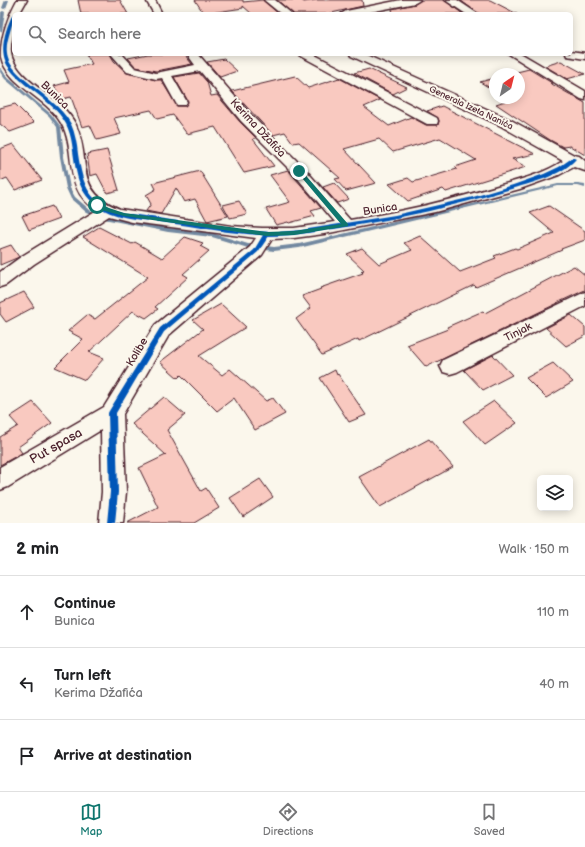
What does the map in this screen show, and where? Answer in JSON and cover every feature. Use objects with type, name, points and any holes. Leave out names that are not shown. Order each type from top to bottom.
[{"type":"street","name":"Bunica","points":[[22,0],[12,12],[5,53],[9,74],[44,96],[63,115],[73,134],[80,182],[83,190],[97,205],[102,214],[124,214],[262,243],[294,233],[410,214],[471,200],[535,179],[566,166],[579,163]]},
{"type":"street","points":[[269,0],[284,12]]},
{"type":"street","points":[[356,12],[415,0]]},
{"type":"street","points":[[450,0],[470,12]]},
{"type":"street","points":[[152,2],[155,12]]},
{"type":"street","points":[[573,54],[585,56]]},
{"type":"street","points":[[118,56],[131,70],[156,76],[165,74],[197,59]]},
{"type":"street","points":[[309,56],[432,120]]},
{"type":"street","name":"Generala Izeta Nanića","points":[[359,56],[506,123],[579,163]]},
{"type":"street","points":[[517,56],[585,96]]},
{"type":"street","name":"Kerima Džafića","points":[[197,59],[246,118],[299,171],[346,225]]},
{"type":"street","points":[[165,74],[180,102]]},
{"type":"street","points":[[0,281],[28,260],[102,214]]},
{"type":"street","name":"Kolibe","points":[[112,413],[162,330],[262,243]]},
{"type":"street","name":"Tinjak","points":[[450,366],[585,298]]},
{"type":"street","points":[[111,523],[114,492],[112,413]]},
{"type":"street","name":"Put spasa","points":[[0,479],[112,413]]},
{"type":"building","points":[[78,0],[120,0],[127,12],[81,12]]},
{"type":"building","points":[[195,0],[243,0],[243,2],[263,0],[277,12],[250,12],[243,6],[243,8],[217,12],[203,12]]},
{"type":"building","points":[[277,0],[301,0],[304,2],[317,0],[362,0],[363,6],[336,12],[291,12]]},
{"type":"building","points":[[421,0],[444,0],[460,12],[393,12],[392,9],[415,4]]},
{"type":"building","points":[[460,0],[490,0],[513,12],[476,12]]},
{"type":"building","points":[[87,56],[111,56],[114,61],[127,73],[161,80],[177,106],[185,106],[188,101],[174,77],[199,73],[207,82],[211,96],[217,95],[256,138],[253,139],[274,166],[244,173],[215,127],[187,134],[173,115],[157,119],[151,110],[114,118],[121,134],[97,140],[90,125],[82,127],[71,97],[62,99],[54,86],[69,82],[64,70],[92,64]]},
{"type":"building","points":[[138,56],[186,56],[192,64],[156,71],[136,67],[128,58]]},
{"type":"building","points":[[224,59],[237,71],[220,77],[207,62]]},
{"type":"building","points":[[561,61],[585,74],[567,79],[545,66]]},
{"type":"building","points":[[369,69],[407,87],[393,94],[354,73]]},
{"type":"building","points":[[529,69],[585,103],[585,155],[570,146],[563,147],[550,140],[496,104],[525,104],[525,70]]},
{"type":"building","points":[[295,76],[308,88],[339,78],[380,100],[364,107],[389,126],[411,117],[426,125],[438,125],[438,118],[427,111],[442,106],[535,154],[512,159],[526,167],[446,192],[443,189],[408,201],[389,184],[408,178],[413,182],[457,169],[455,167],[476,160],[440,138],[393,152],[379,139],[344,149],[376,183],[346,191],[335,179],[340,178],[299,142],[293,143],[285,132],[273,135],[232,91]]},
{"type":"building","points":[[489,80],[489,87],[480,82]]},
{"type":"building","points":[[15,104],[34,123],[10,132],[0,124],[0,108]]},
{"type":"building","points":[[13,144],[42,180],[15,190],[7,178],[0,181],[0,149]]},
{"type":"building","points":[[107,150],[119,190],[107,193],[97,174],[90,176],[87,154]]},
{"type":"building","points":[[288,170],[321,208],[311,211],[315,216],[276,225],[266,209],[290,202],[270,175]]},
{"type":"building","points":[[200,171],[228,216],[207,221],[195,199],[184,202],[176,188],[161,214],[146,211],[151,204],[146,195],[156,189],[153,183]]},
{"type":"building","points":[[334,183],[349,199],[337,203],[323,187]]},
{"type":"building","points":[[239,201],[247,214],[230,218],[223,205]]},
{"type":"building","points":[[52,206],[59,219],[29,230],[22,216]]},
{"type":"building","points":[[549,206],[585,231],[585,240],[561,249],[562,250],[476,287],[474,285],[359,341],[358,339],[322,355],[296,319],[311,308],[302,296],[363,273],[361,271],[364,270],[347,254],[362,248],[379,264],[412,250],[404,243],[420,236],[460,272],[496,258],[494,256],[515,248],[517,249],[554,233],[530,213]]},
{"type":"building","points":[[99,227],[132,244],[135,242],[162,258],[185,237],[203,243],[200,246],[209,251],[183,274],[188,277],[155,307],[158,309],[146,318],[133,311],[89,352],[104,358],[85,380],[55,367],[83,339],[68,331],[87,315],[95,319],[148,277],[83,237]]},
{"type":"building","points":[[11,245],[19,257],[0,265],[0,249]]},
{"type":"building","points":[[574,266],[585,275],[585,290],[426,367],[407,345],[448,329],[447,327],[483,311],[485,313]]},
{"type":"building","points":[[24,292],[34,307],[6,322],[0,314],[0,303]]},
{"type":"building","points":[[221,304],[246,327],[199,356],[222,375],[230,369],[266,401],[273,398],[285,414],[255,430],[234,398],[217,411],[181,375],[178,378],[160,362],[203,329],[193,320]]},
{"type":"building","points":[[571,315],[585,327],[585,336],[566,346],[546,328]]},
{"type":"building","points":[[493,355],[512,375],[483,390],[464,370]]},
{"type":"building","points":[[553,363],[573,382],[546,398],[526,378]]},
{"type":"building","points":[[335,370],[366,415],[349,422],[320,378]]},
{"type":"building","points":[[164,397],[185,415],[167,430],[201,491],[206,488],[219,508],[194,523],[127,523],[158,507],[139,468],[166,455],[132,424]]},
{"type":"building","points":[[494,401],[517,423],[485,445],[463,421]]},
{"type":"building","points":[[33,402],[52,423],[18,447],[22,453],[0,465],[0,437],[18,426],[10,417]]},
{"type":"building","points":[[429,439],[453,467],[380,507],[359,477]]},
{"type":"building","points":[[260,479],[273,497],[243,517],[230,498]]},
{"type":"waterway","name":"Bunica","points":[[4,8],[7,0]]},
{"type":"waterway","name":"Bunica","points":[[0,31],[3,12]]},
{"type":"waterway","name":"Bunica","points":[[0,69],[6,78],[50,115],[59,127],[62,157],[68,188],[73,198],[88,211],[104,217],[168,230],[212,235],[248,246],[274,249],[299,246],[558,185],[578,185],[585,187]]},
{"type":"cycle path","points":[[12,20],[5,44],[7,61],[21,78],[57,108],[63,115],[73,138],[79,175],[89,196],[99,205],[115,213],[123,215],[246,233],[278,234],[302,232],[395,216],[475,198],[546,176],[561,169],[574,159]]},
{"type":"cycle path","points":[[111,523],[114,492],[112,413],[162,330],[256,251],[267,234]]},
{"type":"route","points":[[97,205],[107,210],[124,214],[267,234],[294,233],[346,225],[299,171]]}]
